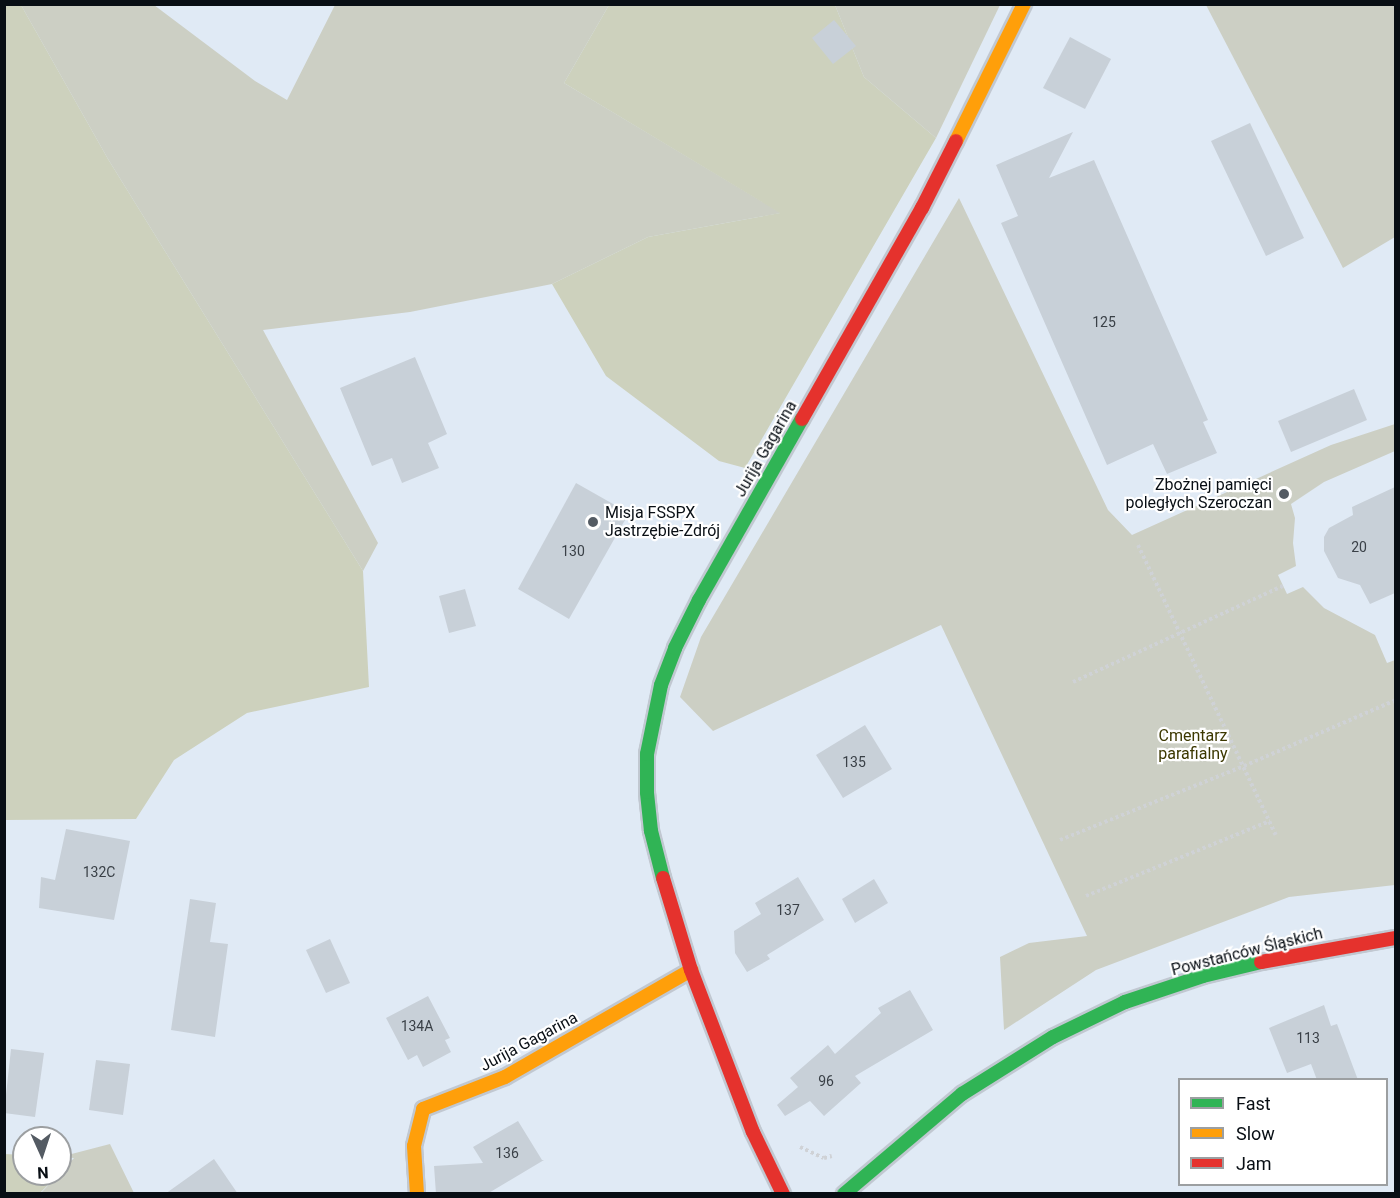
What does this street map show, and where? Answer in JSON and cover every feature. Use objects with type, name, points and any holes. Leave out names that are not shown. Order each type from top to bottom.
[{"type":"street","name":"Jurija Gagarina","points":[[783,1194],[753,1132],[691,970],[664,887],[650,821],[647,754],[661,686],[675,648],[699,600],[922,208],[1024,4]]},
{"type":"street","name":"Powstańców Śląskich","points":[[844,1194],[962,1094],[1053,1037],[1125,1002],[1224,971],[1285,956],[1395,938]]},
{"type":"street","name":"Jurija Gagarina","points":[[417,1194],[414,1146],[423,1109],[505,1077],[691,970]]},
{"type":"path","points":[[1138,545],[1276,836]]},
{"type":"path","points":[[1073,682],[1283,586]]},
{"type":"path","points":[[1060,840],[1244,766],[1395,700]]},
{"type":"path","points":[[1086,896],[1270,821]]},
{"type":"green space","points":[[4,5],[21,5],[108,159],[363,571],[369,687],[247,713],[174,760],[136,819],[5,820]]},
{"type":"green space","points":[[21,5],[154,5],[255,81],[287,100],[335,5],[609,5],[564,83],[781,213],[648,237],[552,284],[410,312],[263,330],[378,543],[363,571],[108,159]]},
{"type":"green space","points":[[609,5],[835,5],[864,77],[936,138],[745,468],[719,461],[606,376],[552,284],[648,237],[780,213],[564,83]]},
{"type":"green space","points":[[835,5],[1000,5],[936,138],[864,77]]},
{"type":"green space","points":[[1206,5],[1395,5],[1395,237],[1343,268]]},
{"type":"green space","name":"Cmentarz parafialny","points":[[959,198],[1108,510],[1132,535],[1331,445],[1395,424],[1395,451],[1324,482],[1291,504],[1295,518],[1293,543],[1296,566],[1278,575],[1287,594],[1303,587],[1324,608],[1375,635],[1387,663],[1395,660],[1395,885],[1289,897],[1096,970],[1004,1030],[1000,957],[1029,943],[1087,936],[941,625],[713,731],[680,697],[701,637]]},
{"type":"green space","points":[[110,1144],[134,1193],[40,1194],[48,1186],[72,1186],[72,1160],[74,1158],[72,1154]]},
{"type":"green space","points":[[5,1154],[12,1154],[12,1186],[47,1186],[40,1193],[5,1193]]},
{"type":"building","points":[[834,20],[856,46],[833,64],[812,38]]},
{"type":"building","points":[[1070,37],[1111,59],[1085,109],[1043,88]]},
{"type":"building","points":[[1250,123],[1304,238],[1266,256],[1211,141]]},
{"type":"building","points":[[1073,132],[1049,178],[1094,160],[1208,420],[1203,422],[1217,453],[1167,474],[1153,444],[1107,465],[1001,223],[1018,216],[996,165]]},
{"type":"building","points":[[415,357],[447,434],[428,443],[439,468],[402,483],[392,458],[372,466],[340,388]]},
{"type":"building","points":[[1354,389],[1367,420],[1291,452],[1278,421]]},
{"type":"building","points":[[576,483],[629,513],[569,619],[518,589]]},
{"type":"building","points":[[1395,487],[1395,593],[1370,604],[1360,585],[1338,578],[1324,551],[1324,537],[1329,528],[1353,515],[1352,507]]},
{"type":"building","points":[[465,589],[476,626],[449,633],[439,596]]},
{"type":"building","points":[[865,725],[892,769],[843,798],[816,755]]},
{"type":"building","points":[[66,829],[130,841],[114,920],[39,908],[41,877],[55,880]]},
{"type":"building","points":[[798,877],[824,920],[767,955],[770,959],[747,972],[735,953],[734,931],[761,914],[755,903]]},
{"type":"building","points":[[874,879],[888,903],[855,923],[842,899]]},
{"type":"building","points":[[190,899],[216,903],[210,942],[228,944],[215,1037],[171,1030]]},
{"type":"building","points":[[330,939],[350,983],[326,993],[306,950]]},
{"type":"building","points":[[910,990],[933,1030],[855,1076],[861,1083],[824,1116],[810,1101],[785,1116],[777,1105],[798,1087],[790,1078],[828,1045],[835,1054],[881,1013],[878,1008]]},
{"type":"building","points":[[428,996],[450,1038],[445,1040],[451,1052],[423,1067],[417,1055],[408,1060],[386,1018]]},
{"type":"building","points":[[1324,1005],[1331,1026],[1337,1024],[1357,1078],[1316,1078],[1311,1064],[1287,1073],[1269,1028]]},
{"type":"building","points":[[11,1049],[44,1053],[35,1117],[4,1113]]},
{"type":"building","points":[[96,1060],[130,1064],[123,1115],[89,1110]]},
{"type":"building","points":[[518,1121],[544,1160],[487,1194],[436,1194],[434,1166],[483,1163],[473,1147]]},
{"type":"building","points":[[214,1159],[238,1194],[165,1194]]},
{"type":"traffic: fast","points":[[663,878],[651,831],[647,792],[647,754],[661,685],[675,648],[699,600],[802,419]]},
{"type":"traffic: fast","points":[[844,1194],[962,1094],[1053,1037],[1125,1002],[1203,976],[1261,962]]},
{"type":"traffic: slow","points":[[956,141],[1024,4]]},
{"type":"traffic: slow","points":[[417,1194],[414,1146],[423,1109],[505,1077],[691,970]]},
{"type":"traffic: jam","points":[[802,419],[922,208],[956,141]]},
{"type":"traffic: jam","points":[[663,878],[691,970],[753,1132],[783,1194]]},
{"type":"traffic: jam","points":[[1261,962],[1396,938]]},
{"type":"place","name":"Zbożnej pamięci poległych Szeroczan","points":[[1284,494]]},
{"type":"place","name":"Misja FSSPX Jastrzębie-Zdrój","points":[[593,522]]}]
